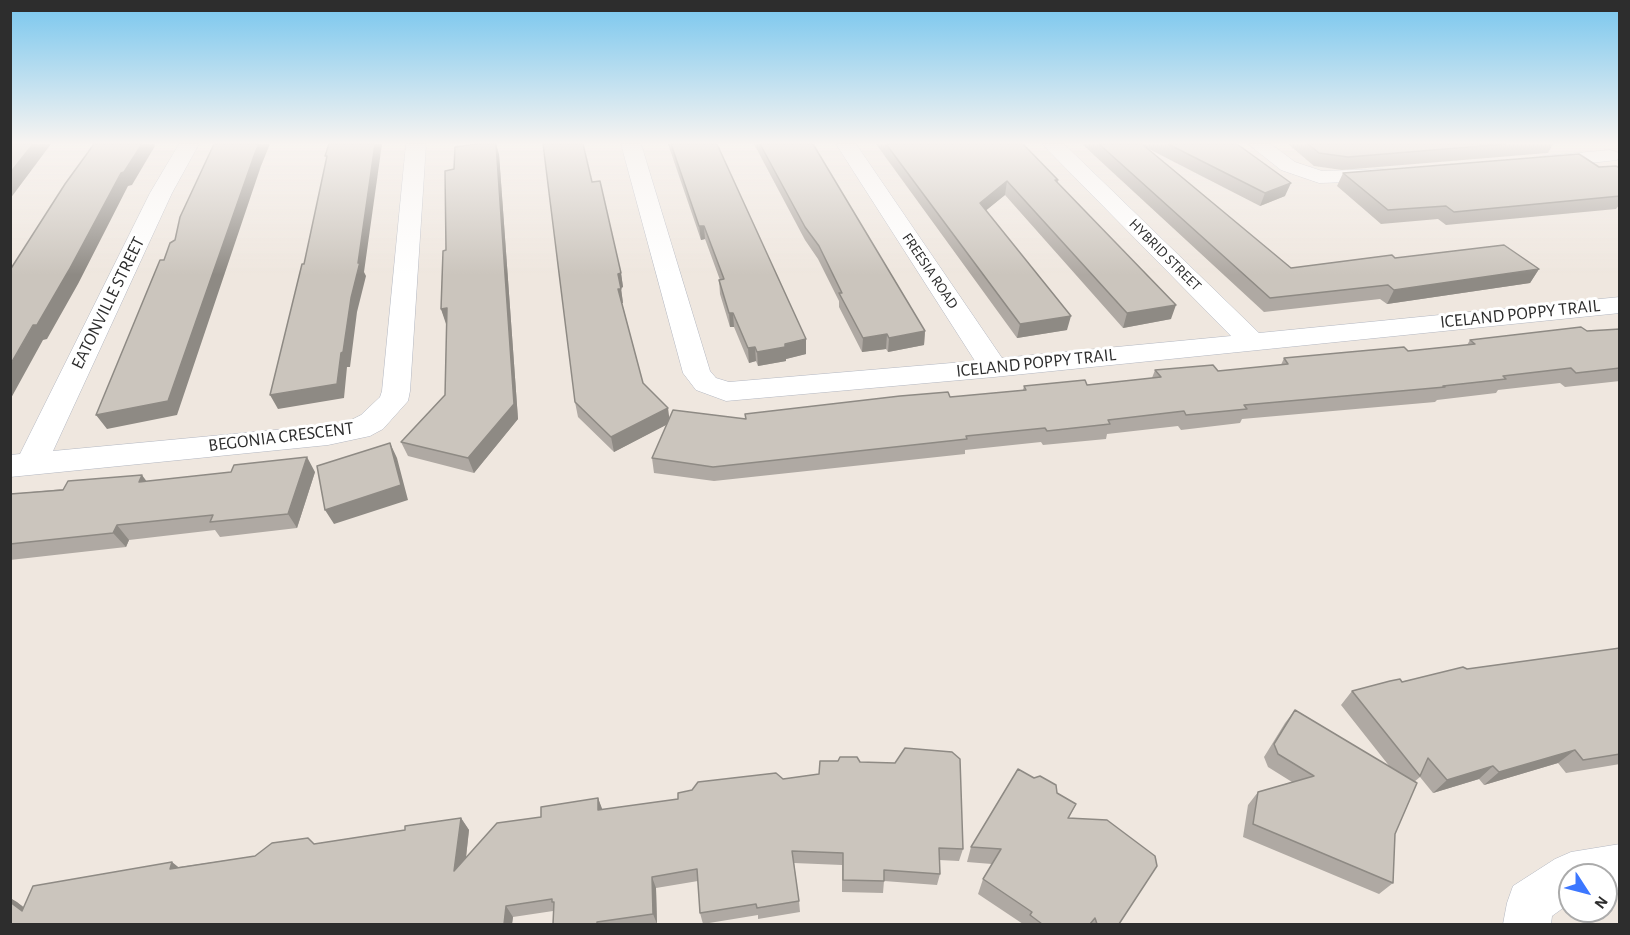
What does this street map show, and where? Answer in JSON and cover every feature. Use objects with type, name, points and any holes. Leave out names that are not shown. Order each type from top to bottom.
[{"type":"street","name":"EATONVILLE STREET","points":[[21,465],[164,188]]},
{"type":"street","name":"BEGONIA CRESCENT","points":[[21,465],[335,434],[359,429],[383,413],[393,402],[396,391],[412,188]]},
{"type":"street","name":"ICELAND POPPY TRAIL","points":[[644,188],[697,373],[706,384],[726,392],[994,368],[1620,304]]},
{"type":"street","name":"FREESIA ROAD","points":[[875,188],[994,368]]},
{"type":"street","name":"HYBRID STREET","points":[[1096,188],[1252,341]]},
{"type":"street","points":[[1527,924],[1530,903],[1558,884]]},
{"type":"building","points":[[63,188],[113,188],[69,270],[37,325],[33,325],[10,365],[10,270]]},
{"type":"building","points":[[194,188],[243,188],[168,401],[96,415],[160,260],[164,260],[170,243],[175,240],[180,217]]},
{"type":"building","points":[[320,188],[369,188],[358,263],[360,262],[351,298],[337,384],[270,395],[302,264],[304,264]]},
{"type":"building","points":[[445,188],[499,188],[514,404],[468,458],[401,442],[445,395],[447,308],[441,309],[443,251],[446,250]]},
{"type":"building","points":[[548,188],[602,188],[621,273],[618,274],[621,289],[618,289],[643,383],[668,408],[611,437],[575,402]]},
{"type":"building","points":[[686,188],[737,188],[806,339],[785,344],[785,347],[757,352],[755,347],[748,348],[733,313],[729,313],[719,280],[724,279],[704,226],[699,226]]},
{"type":"building","points":[[784,188],[839,188],[925,331],[889,338],[887,334],[863,338],[839,293],[842,293],[819,246],[805,227]]},
{"type":"building","points":[[918,188],[999,188],[980,203],[1071,316],[1020,324]]},
{"type":"building","points":[[1013,188],[1062,188],[1176,305],[1127,313]]},
{"type":"building","points":[[1147,188],[1194,188],[1291,268],[1392,255],[1395,258],[1504,245],[1539,269],[1394,290],[1388,285],[1270,298]]},
{"type":"building","points":[[1254,188],[1279,188],[1265,193]]},
{"type":"building","points":[[1361,188],[1620,188],[1620,196],[1454,212],[1446,206],[1388,210]]},
{"type":"building","points":[[1581,327],[1587,331],[1620,329],[1620,368],[1576,373],[1571,368],[1503,376],[1506,379],[1443,386],[1445,387],[1244,405],[1247,409],[1186,415],[1184,411],[1108,420],[1110,424],[966,436],[967,439],[713,467],[652,458],[673,410],[746,419],[745,414],[900,396],[948,392],[950,397],[1026,390],[1024,386],[1085,380],[1087,385],[1161,377],[1155,370],[1213,365],[1218,371],[1288,364],[1284,358],[1404,347],[1408,351],[1475,344],[1470,340]]},
{"type":"building","points":[[390,443],[401,485],[325,510],[317,466]]},
{"type":"building","points":[[307,457],[288,514],[210,522],[213,515],[117,525],[113,533],[10,544],[10,494],[63,490],[68,481],[142,475],[139,482],[231,472],[234,465]]},
{"type":"building","points":[[1620,648],[1620,754],[1583,760],[1575,750],[1499,772],[1493,766],[1447,780],[1428,758],[1420,776],[1352,691],[1463,667],[1467,669]]},
{"type":"building","points":[[1295,710],[1417,783],[1395,834],[1393,883],[1253,824],[1258,792],[1314,776],[1278,754],[1274,744]]},
{"type":"building","points":[[905,748],[952,752],[960,759],[963,849],[939,848],[940,874],[884,870],[884,881],[843,880],[843,853],[792,851],[799,901],[757,908],[756,904],[700,913],[697,869],[652,877],[653,914],[597,922],[597,924],[553,924],[554,902],[552,899],[506,906],[504,924],[10,924],[10,902],[22,911],[33,886],[172,862],[170,869],[255,856],[272,843],[308,838],[314,844],[405,830],[405,826],[461,818],[454,871],[497,823],[541,817],[541,807],[598,798],[598,810],[678,799],[678,793],[692,790],[698,782],[776,773],[783,779],[819,774],[820,761],[838,761],[840,757],[857,757],[860,762],[895,763]]},
{"type":"building","points":[[1018,769],[1034,778],[1040,776],[1056,785],[1057,793],[1076,804],[1068,818],[1107,820],[1155,856],[1157,866],[1119,924],[1097,924],[1095,918],[1090,924],[1042,924],[1030,915],[1032,912],[983,879],[1001,849],[971,847]]}]
